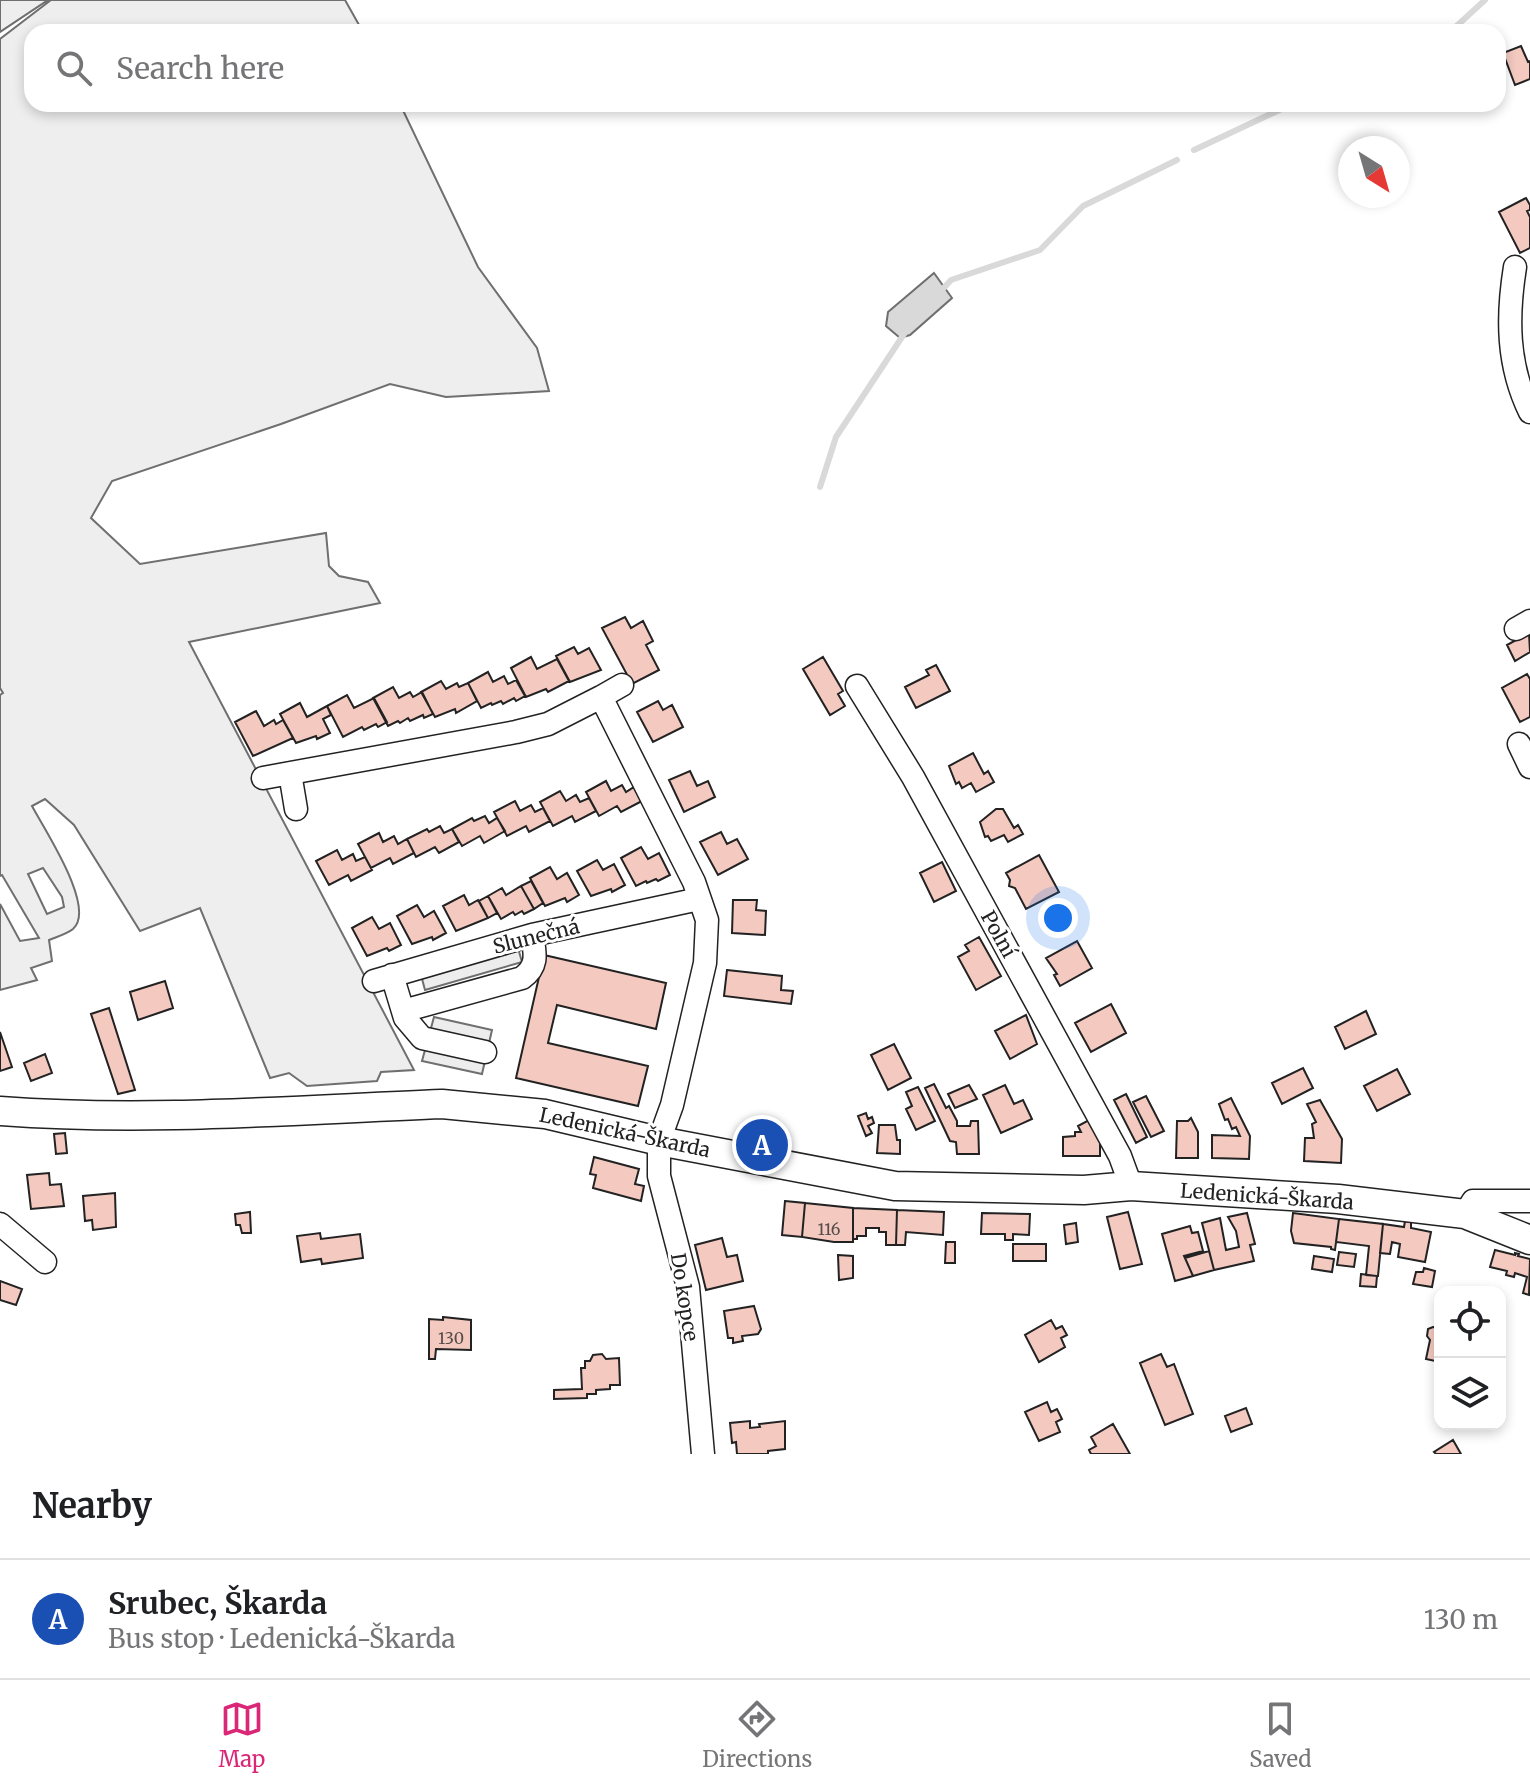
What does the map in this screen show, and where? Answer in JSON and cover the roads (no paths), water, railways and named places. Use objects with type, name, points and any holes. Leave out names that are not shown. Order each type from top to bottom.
[{"type":"main road","name":"Ledenická-Škarda","points":[[0,1111],[65,1116],[183,1115],[442,1104],[545,1114],[659,1141],[895,1186],[1084,1190],[1131,1186],[1338,1199],[1465,1214],[1530,1240]]},
{"type":"street","points":[[1515,267],[1509,304],[1510,354],[1530,412]]},
{"type":"street","points":[[263,778],[548,724],[622,685]]},
{"type":"street","name":"Polní","points":[[857,686],[936,819],[1120,1156],[1131,1186]]},
{"type":"street","points":[[601,697],[694,882],[707,920],[705,963],[672,1105],[659,1141]]},
{"type":"street","points":[[1519,744],[1530,767]]},
{"type":"street","points":[[290,773],[296,809]]},
{"type":"street","name":"Slunečná","points":[[403,1011],[383,978],[532,935],[699,899]]},
{"type":"street","points":[[485,1052],[422,1038],[413,1031],[403,1011],[522,978],[534,967],[532,935]]},
{"type":"street","name":"Do kopce","points":[[659,1141],[659,1176],[688,1287],[703,1454]]},
{"type":"street","points":[[1465,1214],[1473,1201],[1530,1201]]},
{"type":"street","points":[[0,1224],[45,1262]]},
{"type":"waterway","points":[[1459,24],[1485,0]]},
{"type":"waterway","points":[[1194,150],[1275,112]]},
{"type":"waterway","points":[[940,292],[951,280],[1040,250],[1083,206],[1177,160]]},
{"type":"waterway","points":[[820,487],[836,437],[904,334]]},
{"type":"place","name":"Srubec, Škarda","points":[[762,1145]]}]
